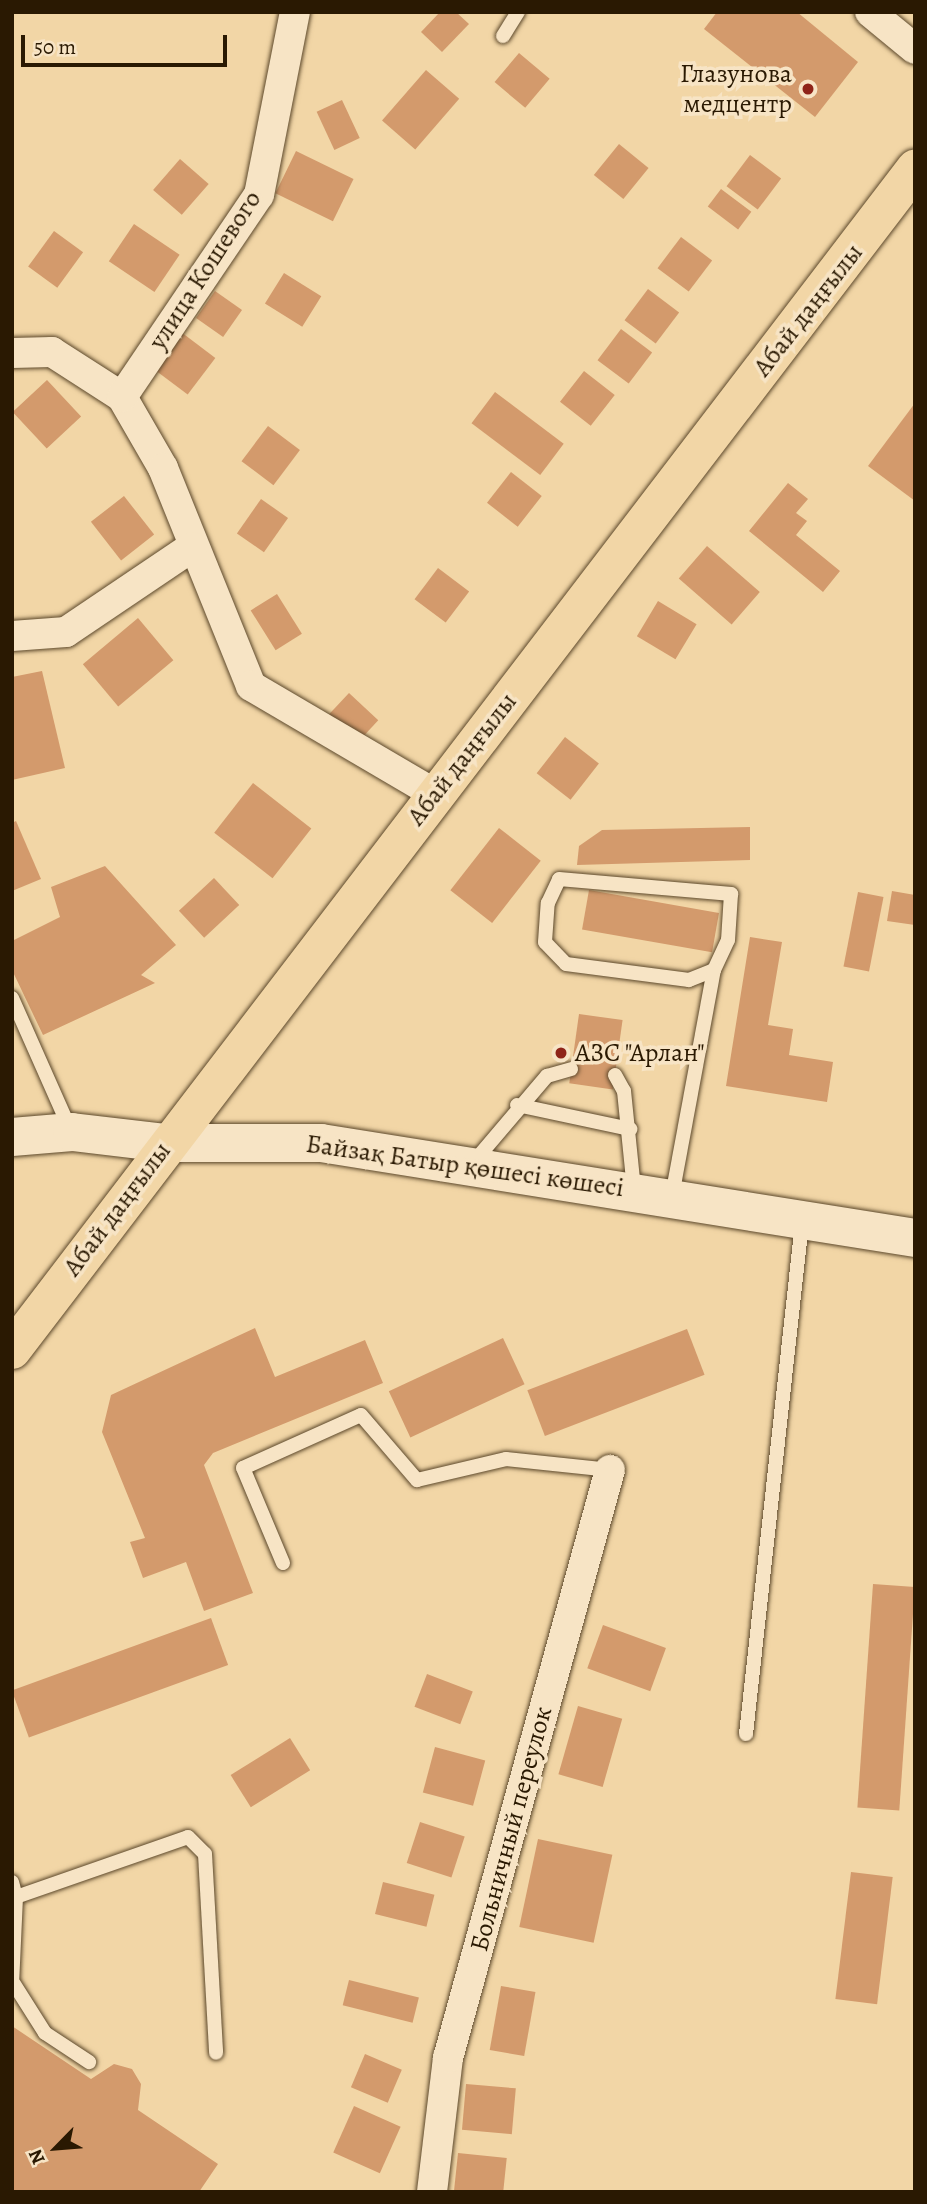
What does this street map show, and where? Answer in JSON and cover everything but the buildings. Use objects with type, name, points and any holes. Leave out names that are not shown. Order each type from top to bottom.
[{"type":"main road","name":"Абай даңғылы","points":[[12,1350],[166,1143],[915,169]]},
{"type":"main road","name":"Байзақ Батыр қөшесі көшесі","points":[[12,1137],[72,1132],[166,1143],[321,1143],[634,1189],[802,1223],[915,1238]]},
{"type":"street","name":"улица Кошевого","points":[[122,397],[259,195],[295,12]]},
{"type":"street","points":[[870,12],[915,49]]},
{"type":"street","points":[[12,353],[52,352],[122,397],[163,467],[192,547],[251,686],[435,794]]},
{"type":"street","points":[[12,636],[66,632],[192,547]]},
{"type":"street","name":"Больничный переулок","points":[[432,2192],[448,2058],[610,1470]]},
{"type":"lane","points":[[503,36],[518,12]]},
{"type":"lane","points":[[672,1196],[714,970],[728,940],[731,894],[559,879],[548,903],[545,942],[566,964],[689,980],[714,970]]},
{"type":"lane","points":[[12,998],[72,1132]]},
{"type":"lane","points":[[472,1164],[517,1105],[547,1076],[571,1069]]},
{"type":"lane","points":[[615,1075],[630,1129],[634,1189]]},
{"type":"lane","points":[[517,1105],[630,1129]]},
{"type":"lane","points":[[746,1734],[802,1223]]},
{"type":"lane","points":[[283,1563],[243,1468],[361,1415],[417,1480],[506,1458],[610,1470]]},
{"type":"lane","points":[[16,1897],[184,1836],[197,1842],[205,1854],[216,2053]]},
{"type":"lane","points":[[12,1882],[16,1897],[13,1984],[46,2033],[89,2062]]},
{"type":"place","name":"Глазунова медцентр","points":[[808,89]]},
{"type":"place","name":"АЗС \"Арлан\"","points":[[561,1053]]}]
